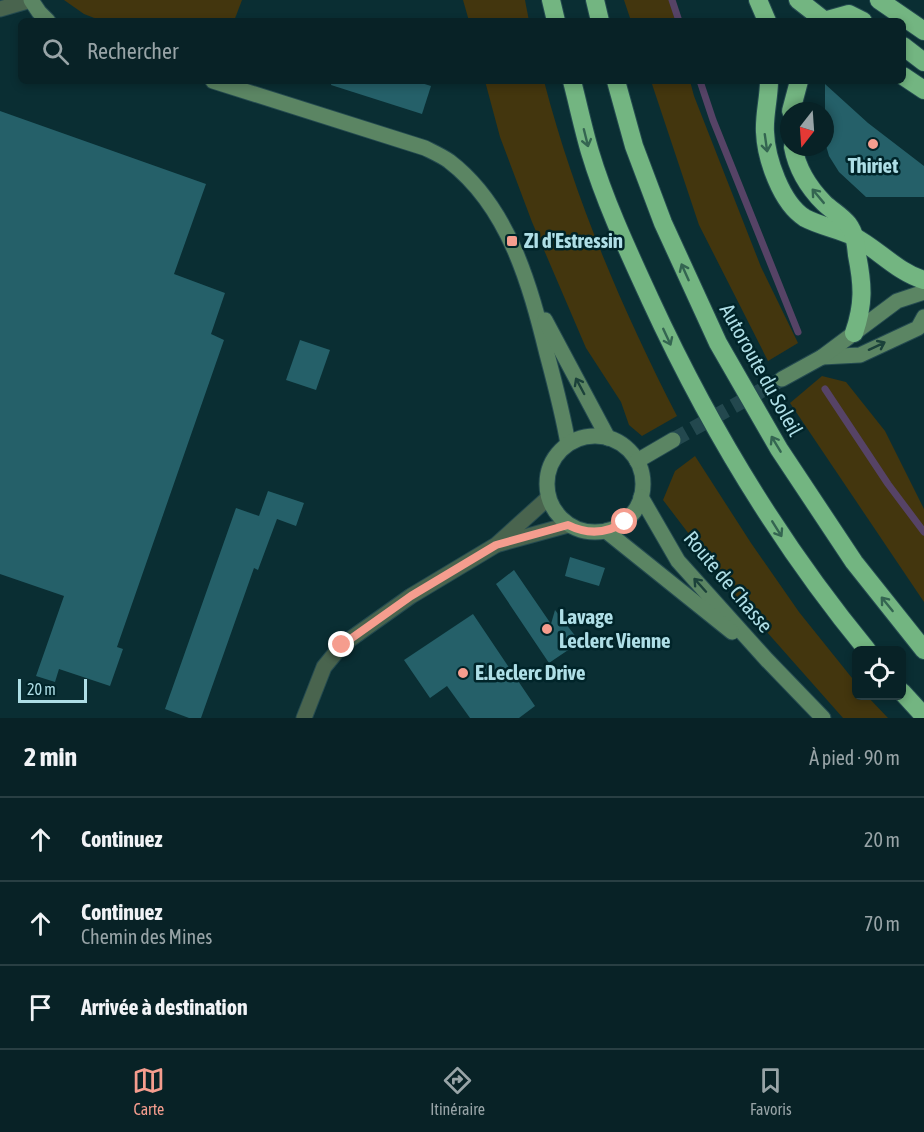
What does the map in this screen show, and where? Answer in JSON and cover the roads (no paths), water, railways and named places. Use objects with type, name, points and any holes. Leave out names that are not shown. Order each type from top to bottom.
[{"type":"highway","points":[[551,0],[555,18]]},
{"type":"highway","points":[[595,0],[599,18]]},
{"type":"highway","points":[[758,0],[766,18]]},
{"type":"highway","points":[[798,0],[820,18]]},
{"type":"highway","points":[[823,0],[824,18]]},
{"type":"highway","points":[[879,0],[905,18]]},
{"type":"highway","points":[[835,18],[849,14],[857,18]]},
{"type":"highway","points":[[906,19],[924,31]]},
{"type":"highway","points":[[906,48],[924,62]]},
{"type":"highway","points":[[906,78],[924,90]]},
{"type":"highway","points":[[573,84],[590,153],[624,243],[679,363],[712,424],[785,543],[863,646]]},
{"type":"highway","name":"Autoroute du Soleil","points":[[617,84],[634,146],[663,224],[717,343],[779,450],[854,562],[924,650]]},
{"type":"highway","points":[[770,84],[765,132],[767,153],[784,193],[795,208],[805,218],[854,237],[898,267],[924,280]]},
{"type":"highway","points":[[793,102],[798,84]]},
{"type":"highway","points":[[795,156],[808,183],[822,202],[848,224],[854,237],[863,286],[860,315],[854,333]]},
{"type":"highway","points":[[906,696],[924,716]]},
{"type":"main road","points":[[31,0],[46,18]]},
{"type":"main road","points":[[223,84],[425,147],[448,160],[468,177],[512,242],[534,299],[608,438]]},
{"type":"main road","points":[[782,379],[822,357],[897,301],[924,292]]},
{"type":"main road","points":[[534,299],[568,444]]},
{"type":"main road","points":[[822,357],[860,355],[918,327],[924,317]]},
{"type":"main road","points":[[586,437],[608,438],[627,448],[637,461],[643,477],[641,497],[638,507],[625,522],[606,531],[586,532],[568,525],[554,511],[548,498],[546,484],[550,465],[568,444],[586,437]]},
{"type":"main road","points":[[637,461],[673,440]]},
{"type":"main road","name":"Route de Chasse","points":[[641,497],[678,561],[823,718]]},
{"type":"main road","name":"Route de Chasse","points":[[606,531],[767,660]]},
{"type":"street","points":[[0,9],[31,0]]},
{"type":"street","points":[[304,718],[324,667],[342,645],[411,596],[496,545],[548,498]]},
{"type":"street","points":[[496,545],[568,525]]},
{"type":"waterway","points":[[672,0],[678,18]]},
{"type":"waterway","points":[[701,84],[713,120],[798,332]]},
{"type":"waterway","points":[[825,389],[888,484],[924,532]]},
{"type":"tunnel","points":[[673,440],[782,379]]},
{"type":"place","name":"Thiriet","points":[[873,144]]},
{"type":"place","name":"ZI d'Estressin","points":[[512,241]]},
{"type":"place","name":"Lavage Leclerc Vienne","points":[[547,629]]},
{"type":"place","name":"E.Leclerc Drive","points":[[463,673]]}]
